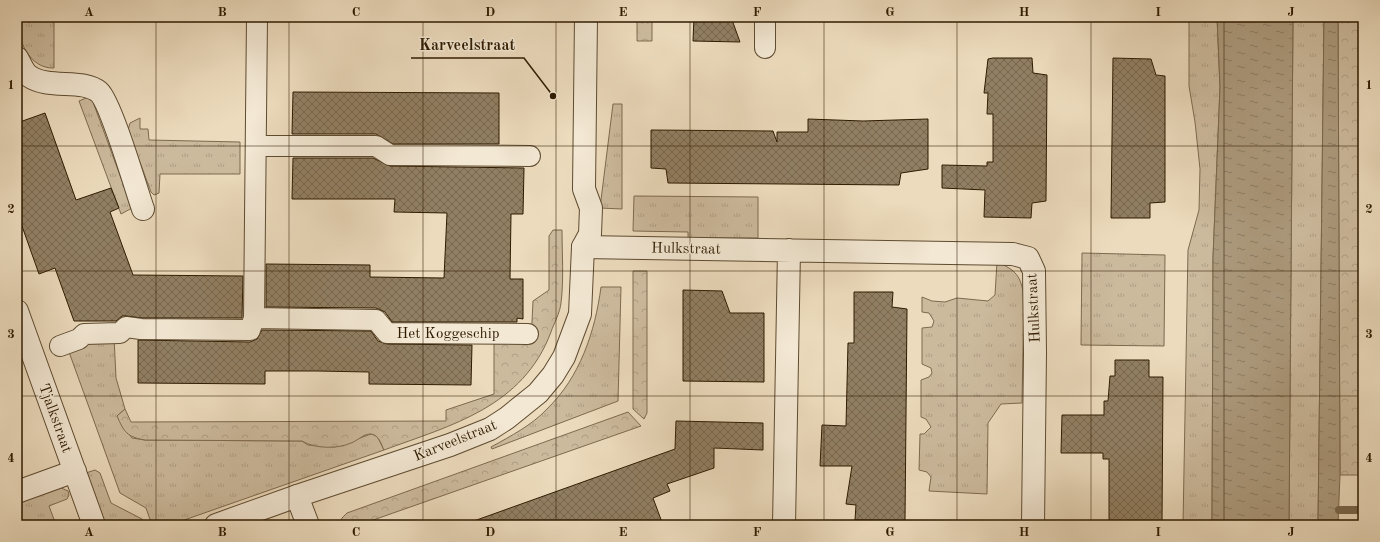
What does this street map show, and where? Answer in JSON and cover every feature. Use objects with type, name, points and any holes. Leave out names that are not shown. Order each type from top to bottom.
[{"type":"street","points":[[60,346],[79,338],[84,334],[120,333],[126,326],[141,329],[250,330],[254,318],[257,17]]},
{"type":"street","name":"Karveelstraat","points":[[216,525],[297,496],[450,445],[490,429],[523,406],[538,393],[552,375],[572,338],[580,314],[583,247],[590,234],[591,208],[584,189],[586,17]]},
{"type":"street","points":[[765,17],[765,48]]},
{"type":"street","points":[[17,58],[28,76],[45,83],[89,86],[100,93],[110,113],[143,209]]},
{"type":"street","points":[[256,146],[376,146],[390,155],[530,156]]},
{"type":"street","name":"Hulkstraat","points":[[583,247],[1013,254],[1028,258],[1034,271],[1036,353],[1033,525]]},
{"type":"street","points":[[784,525],[789,250]]},
{"type":"street","name":"Tjalkstraat","points":[[17,312],[94,525]]},
{"type":"street","name":"Het Koggeschip","points":[[254,318],[376,320],[387,333],[528,334]]},
{"type":"street","points":[[17,492],[75,471]]},
{"type":"street","points":[[297,496],[308,525]]},
{"type":"green space","points":[[17,17],[54,17],[54,68],[45,67],[38,64],[31,58],[22,43],[19,34]]},
{"type":"green space","points":[[637,17],[652,17],[652,41],[637,41]]},
{"type":"green space","points":[[1189,17],[1217,17],[1220,87],[1213,258],[1212,525],[1183,525],[1188,250],[1199,210],[1200,169],[1195,122],[1189,86]]},
{"type":"green space","points":[[1293,17],[1324,17],[1318,525],[1289,525]]},
{"type":"green space","points":[[1338,17],[1363,17],[1363,475],[1340,475]]},
{"type":"green space","points":[[90,98],[93,102],[132,208],[121,214],[79,101]]},
{"type":"green space","points":[[613,104],[622,104],[622,209],[600,208]]},
{"type":"green space","points":[[140,118],[140,129],[148,129],[149,140],[240,142],[240,174],[160,174],[159,193],[154,195],[151,192],[128,130],[130,123]]},
{"type":"green space","points":[[634,196],[758,197],[758,238],[688,238],[688,232],[633,231]]},
{"type":"green space","points":[[553,230],[562,230],[562,294],[558,314],[539,358],[523,379],[504,396],[482,410],[435,432],[384,450],[378,438],[371,434],[346,445],[333,447],[313,446],[302,441],[145,440],[127,433],[117,416],[125,409],[131,422],[446,421],[446,410],[494,394],[494,343],[531,342],[533,301],[549,290],[549,236]]},
{"type":"green space","points":[[1082,253],[1165,255],[1164,346],[1081,345]]},
{"type":"green space","points":[[997,262],[1013,271],[1019,279],[1023,290],[1022,403],[1001,404],[988,423],[987,494],[929,491],[931,477],[927,472],[919,470],[920,434],[924,434],[931,427],[926,419],[921,417],[921,380],[929,377],[932,373],[931,368],[922,364],[922,328],[932,327],[934,321],[929,313],[922,312],[922,297],[932,301],[945,302],[957,298],[988,301],[995,295]]},
{"type":"green space","points":[[633,271],[647,271],[647,413],[644,419],[633,409]]},
{"type":"green space","points":[[601,287],[621,287],[618,401],[492,449],[491,447],[521,430],[541,415],[569,383],[590,337],[595,321]]},
{"type":"green space","points":[[114,337],[116,378],[125,409],[117,416],[132,438],[145,440],[302,441],[308,445],[335,447],[371,434],[377,436],[384,450],[170,525],[152,525],[146,508],[120,493],[69,352],[73,347]]},
{"type":"green space","points":[[628,412],[641,426],[359,525],[339,525],[342,518],[347,513]]},
{"type":"green space","points":[[95,470],[100,473],[111,503],[142,519],[144,525],[105,525],[86,473]]},
{"type":"green space","points":[[59,487],[68,491],[69,495],[67,499],[49,506],[56,525],[17,525],[17,502]]},
{"type":"water","points":[[1217,17],[1293,17],[1289,525],[1212,525],[1213,258],[1220,87]]},
{"type":"water","points":[[1324,17],[1338,17],[1340,475],[1338,525],[1318,525]]},
{"type":"building","points":[[694,17],[731,17],[740,42],[693,41]]},
{"type":"building","points":[[1032,58],[1033,73],[1047,75],[1046,201],[1032,203],[1031,218],[984,217],[985,190],[942,188],[942,165],[987,166],[987,162],[993,162],[993,114],[987,114],[988,93],[984,93],[988,59]]},
{"type":"building","points":[[1113,58],[1151,59],[1156,75],[1165,76],[1165,202],[1150,203],[1150,218],[1111,218]]},
{"type":"building","points":[[293,92],[499,93],[499,144],[393,144],[376,134],[292,134]]},
{"type":"building","points":[[45,113],[76,200],[111,188],[119,208],[110,212],[133,275],[243,276],[242,318],[142,318],[122,316],[116,321],[74,321],[55,268],[39,274],[17,212],[17,123]]},
{"type":"building","points":[[808,119],[863,121],[928,119],[928,169],[901,173],[899,185],[668,183],[666,169],[651,168],[651,130],[773,131],[777,142],[777,132],[808,132]]},
{"type":"building","points":[[293,158],[373,158],[390,166],[524,168],[523,214],[511,214],[510,279],[523,279],[523,319],[517,318],[517,322],[392,322],[385,312],[376,308],[266,307],[266,264],[370,265],[370,277],[444,278],[447,213],[394,212],[395,199],[292,199]]},
{"type":"building","points":[[683,290],[722,291],[730,313],[764,313],[764,382],[683,381]]},
{"type":"building","points":[[854,292],[893,292],[892,307],[907,309],[905,521],[855,520],[856,505],[846,504],[852,466],[820,466],[822,425],[846,426],[848,343],[854,343]]},
{"type":"building","points":[[262,330],[371,331],[378,341],[387,344],[472,345],[471,385],[369,384],[369,372],[317,371],[265,371],[265,384],[138,383],[138,340],[250,342],[257,339]]},
{"type":"building","points":[[1115,360],[1149,360],[1149,377],[1163,377],[1162,525],[1109,525],[1109,459],[1103,459],[1103,453],[1061,453],[1062,415],[1104,415],[1104,401],[1108,401],[1110,376],[1115,376]]},
{"type":"building","points":[[676,421],[763,423],[763,450],[714,448],[714,468],[667,484],[670,491],[653,498],[663,525],[471,525],[471,522],[675,449]]},
{"type":"waterway","points":[[1339,510],[1363,510]]},
{"type":"place","name":"Karveelstraat","points":[[553,96]]}]
